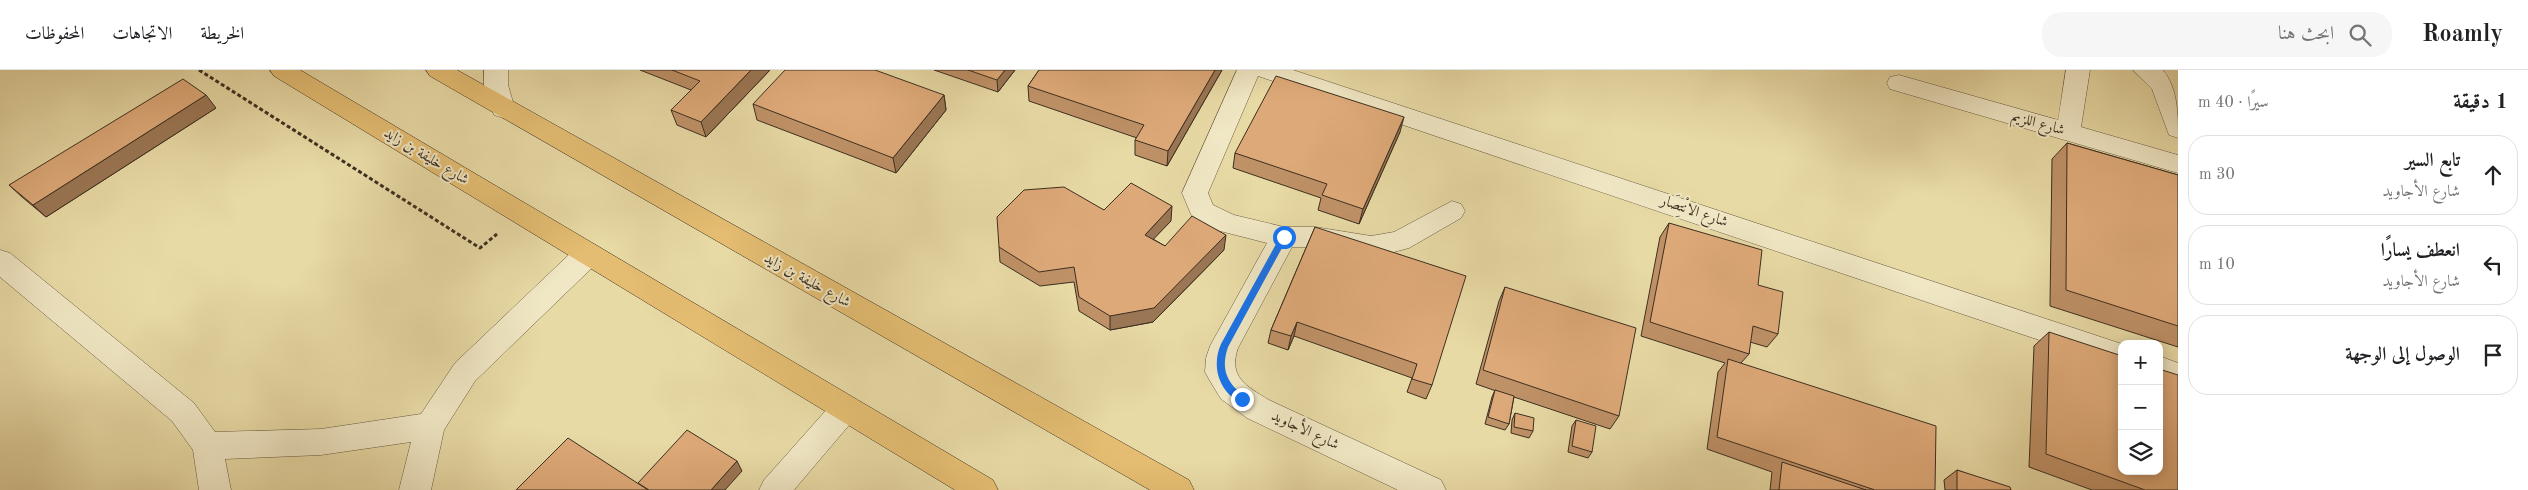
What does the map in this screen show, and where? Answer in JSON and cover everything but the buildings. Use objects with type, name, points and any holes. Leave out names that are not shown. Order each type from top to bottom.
[{"type":"main road","name":"شارع خليفة بن زايد","points":[[282,70],[982,490]]},
{"type":"main road","name":"شارع خليفة بن زايد","points":[[438,70],[503,109],[1178,490]]},
{"type":"street","points":[[496,70],[496,85],[503,109]]},
{"type":"street","points":[[1249,70],[1195,193],[1202,212],[1229,224],[1284,237],[1315,237],[1371,247],[1400,240],[1452,211]]},
{"type":"street","name":"شارع الانْتِصَار","points":[[1267,70],[2118,355]]},
{"type":"street","points":[[2068,132],[2078,70]]},
{"type":"street","points":[[2145,70],[2154,73],[2162,87],[2178,129]]},
{"type":"street","name":"شارع اللزيم","points":[[1899,83],[2178,164]]},
{"type":"street","name":"شارع الأجاويد","points":[[1284,237],[1224,346],[1220,358],[1220,372],[1231,390],[1258,409],[1430,490]]},
{"type":"street","points":[[415,490],[430,426],[465,372],[587,254]]},
{"type":"street","points":[[0,261],[183,412],[207,446],[215,490]]},
{"type":"street","points":[[2163,369],[2178,374]]},
{"type":"street","points":[[775,490],[846,408]]},
{"type":"street","points":[[207,446],[321,442],[430,426]]},
{"type":"path","points":[[199,70],[480,248],[520,214]]},
{"type":"route","points":[[1242,399],[1231,390],[1220,372],[1220,358],[1224,346],[1284,237]]}]
